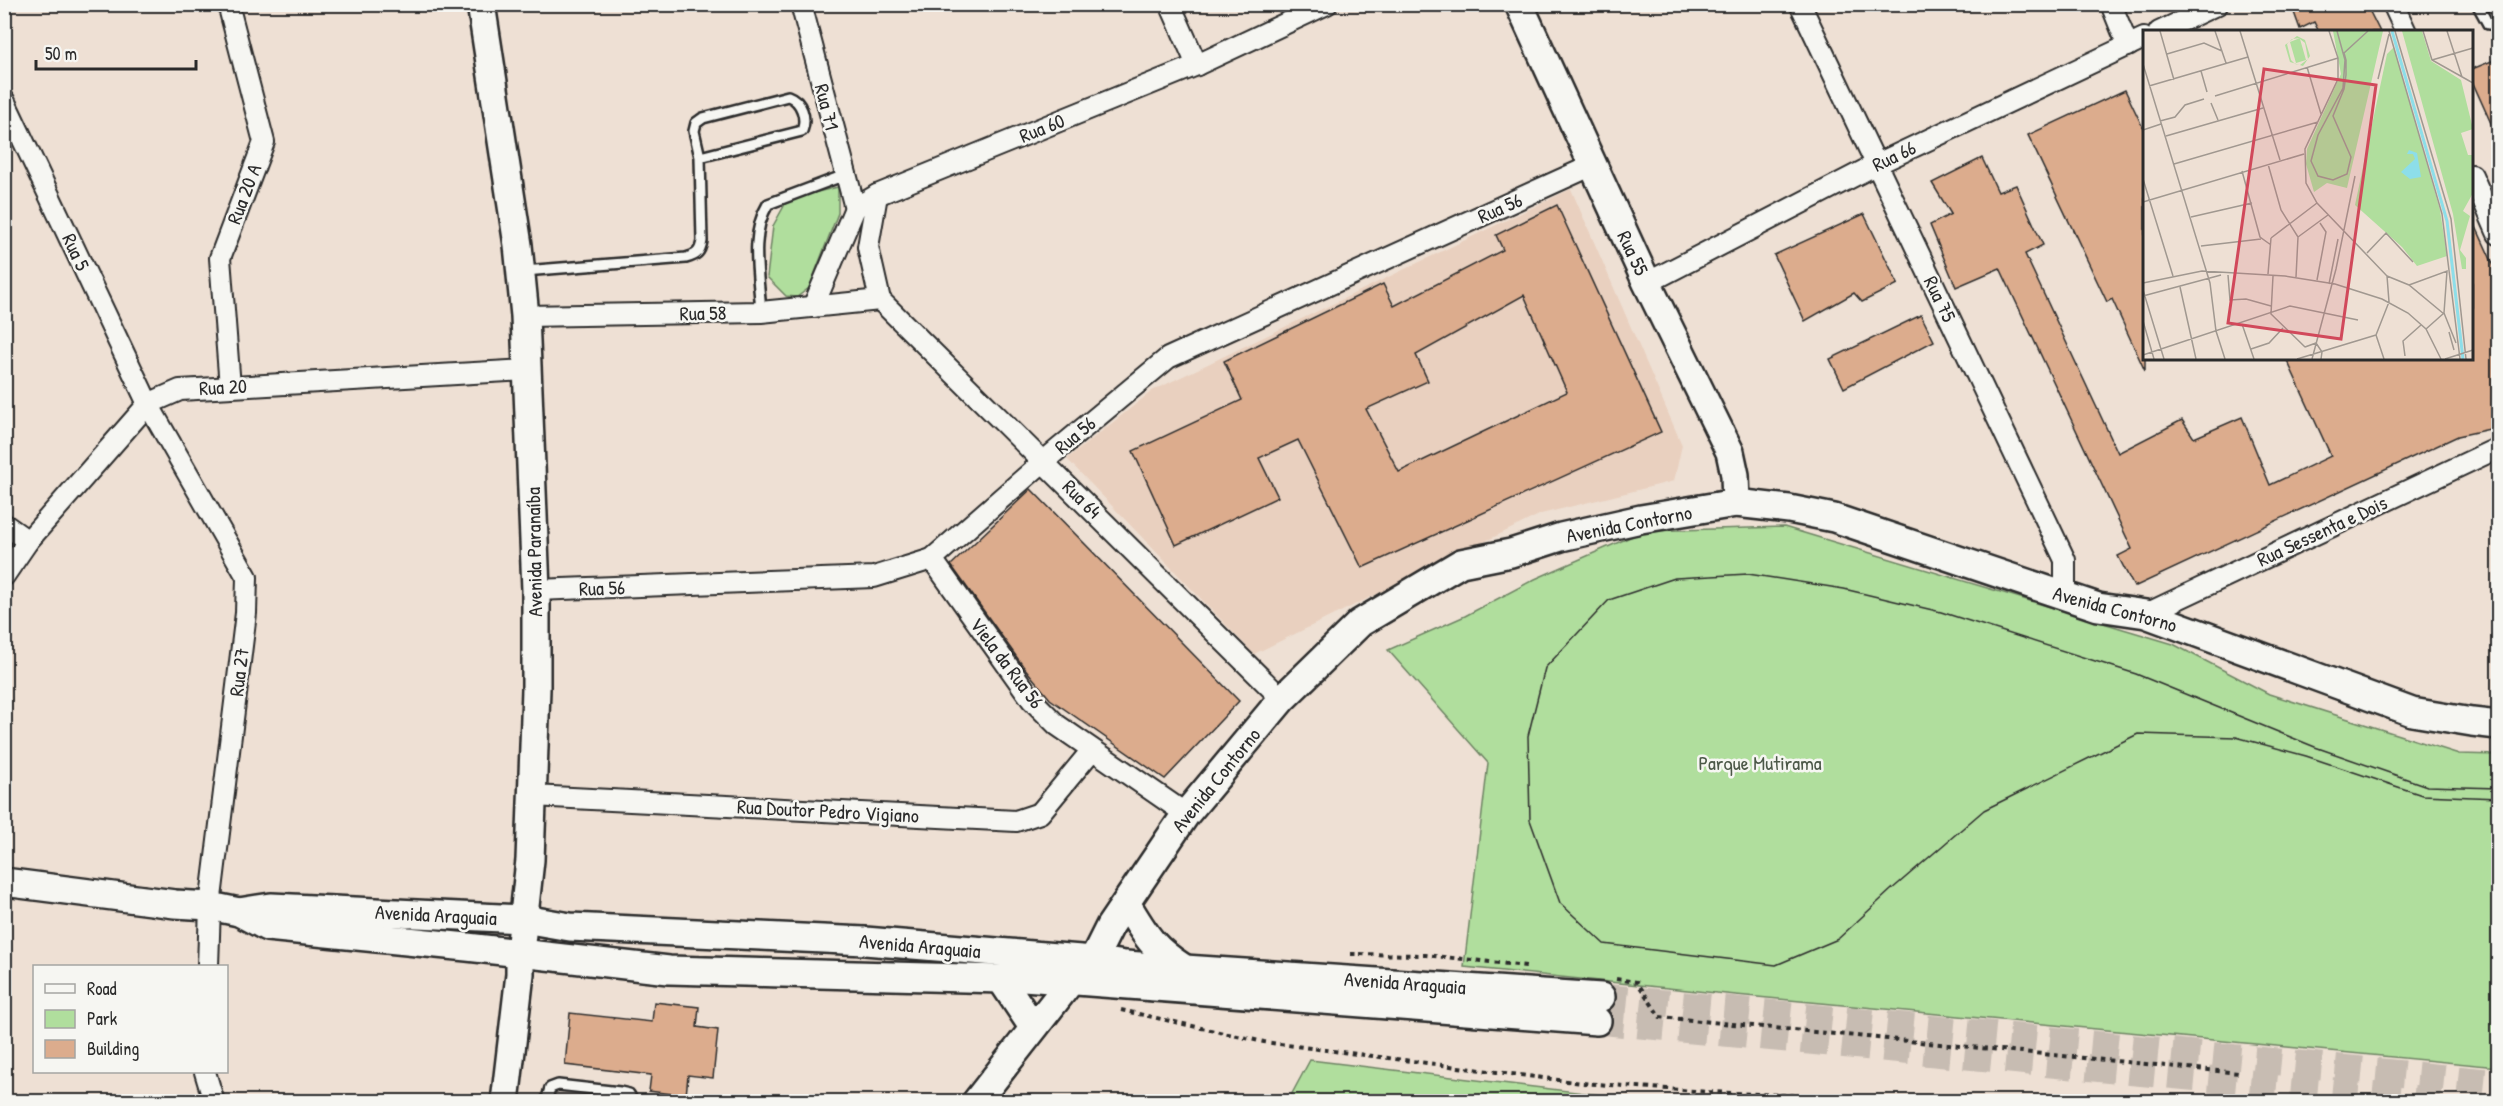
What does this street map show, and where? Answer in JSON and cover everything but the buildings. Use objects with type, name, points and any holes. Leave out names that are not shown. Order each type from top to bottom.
[{"type":"main road","name":"Avenida Paranaíba","points":[[481,4],[525,316],[536,590],[537,689],[533,796],[520,974],[505,1101]]},
{"type":"main road","name":"Rua 55","points":[[1519,4],[1647,283],[1730,452],[1735,475],[1736,503]]},
{"type":"main road","name":"Avenida Contorno","points":[[976,1101],[1070,982],[1093,960],[1110,926],[1186,814],[1282,699],[1360,623],[1461,563],[1510,553],[1562,537],[1641,519],[1736,503],[1789,509],[1834,518],[2098,607],[2146,614],[2412,712],[2499,724]]},
{"type":"main road","name":"Avenida Araguaia","points":[[4,882],[175,904],[210,906],[239,912],[267,927],[520,952],[669,970],[1001,979],[1024,977],[1070,982],[1601,999]]},
{"type":"main road","points":[[1126,903],[1160,952],[1182,967]]},
{"type":"main road","name":"Avenida Araguaia","points":[[239,912],[271,907],[524,919],[570,927],[865,941],[1125,964],[1601,999]]},
{"type":"main road","points":[[1001,979],[1033,1027]]},
{"type":"street","name":"Rua 20 A","points":[[228,4],[264,142],[220,258],[230,387]]},
{"type":"street","name":"Rua 71","points":[[801,4],[855,208]]},
{"type":"street","points":[[1170,4],[1197,64]]},
{"type":"street","name":"Rua 60","points":[[855,208],[877,195],[1197,64],[1327,4]]},
{"type":"street","name":"Rua 75","points":[[1800,4],[2065,560],[2066,597]]},
{"type":"street","points":[[2110,4],[2136,42]]},
{"type":"street","points":[[2163,30],[2218,4]]},
{"type":"street","points":[[2393,4],[2405,30]]},
{"type":"street","name":"Rua 66","points":[[1647,283],[1875,165],[2136,42]]},
{"type":"street","name":"Rua 5","points":[[4,100],[12,138],[148,404]]},
{"type":"street","name":"Rua 56","points":[[536,590],[873,577],[933,559],[1044,461],[1168,358],[1593,165]]},
{"type":"street","points":[[2473,177],[2499,234]]},
{"type":"street","points":[[877,195],[868,247],[880,300]]},
{"type":"street","points":[[813,307],[855,208]]},
{"type":"street","name":"Rua 64","points":[[880,300],[1282,699]]},
{"type":"street","name":"Rua 58","points":[[525,316],[761,312],[880,300]]},
{"type":"street","name":"Rua 20","points":[[4,576],[28,541],[148,404],[180,390],[526,370]]},
{"type":"street","name":"Rua 27","points":[[148,404],[247,577],[246,613],[210,906],[208,965]]},
{"type":"street","name":"Rua Sessenta e Dois","points":[[2146,614],[2499,448]]},
{"type":"street","points":[[4,524],[28,541]]},
{"type":"street","name":"Viela da Rua 56","points":[[933,559],[1032,700],[1057,725],[1186,814]]},
{"type":"street","name":"Rua Doutor Pedro Vigiano","points":[[533,796],[1016,821],[1040,813],[1092,750]]},
{"type":"street","points":[[206,1073],[213,1101]]},
{"type":"lane","points":[[2477,4],[2488,24],[2499,24]]},
{"type":"lane","points":[[520,272],[686,258],[696,255],[702,241],[700,157],[694,131],[696,123],[703,118],[788,96],[796,99],[800,104],[805,123],[802,131],[700,157]]},
{"type":"lane","points":[[761,312],[757,231],[761,216],[768,204],[845,175]]},
{"type":"lane","points":[[546,1101],[550,1088],[558,1085],[620,1092],[629,1094],[633,1101]]},
{"type":"path","points":[[1344,954],[1426,955],[1492,960],[1538,968]]},
{"type":"path","points":[[1601,999],[1637,982],[1660,1017],[2239,1073]]},
{"type":"path","points":[[1119,1010],[1264,1042],[1582,1083],[1708,1092],[1948,1101]]},
{"type":"shaded area","points":[[1571,189],[1682,445],[1674,481],[1541,514],[1254,654],[1067,459],[1152,391]]},
{"type":"green space","points":[[838,187],[838,213],[809,288],[797,297],[786,296],[767,277],[773,226],[788,199]]},
{"type":"green space","name":"Parque Mutirama","points":[[1784,527],[2173,644],[2269,694],[2459,754],[2498,755],[2498,1067],[1464,967],[1488,763],[1388,650],[1465,616],[1535,579],[1644,531]]},
{"type":"green space","points":[[1310,1060],[1634,1099],[1686,1101],[1288,1101]]},
{"type":"tunnel","points":[[1601,997],[2498,1083]]},
{"type":"tunnel","points":[[1597,1021],[2452,1102]]},
{"type":"tram line","points":[[2498,788],[2427,786],[2315,747],[2136,674],[1941,612],[1844,589],[1748,574],[1675,578],[1609,600],[1545,668],[1528,736],[1530,820],[1560,903],[1604,944],[1776,965],[1838,939],[1984,810],[2138,734],[2236,737],[2306,756],[2422,795],[2498,798]]}]
